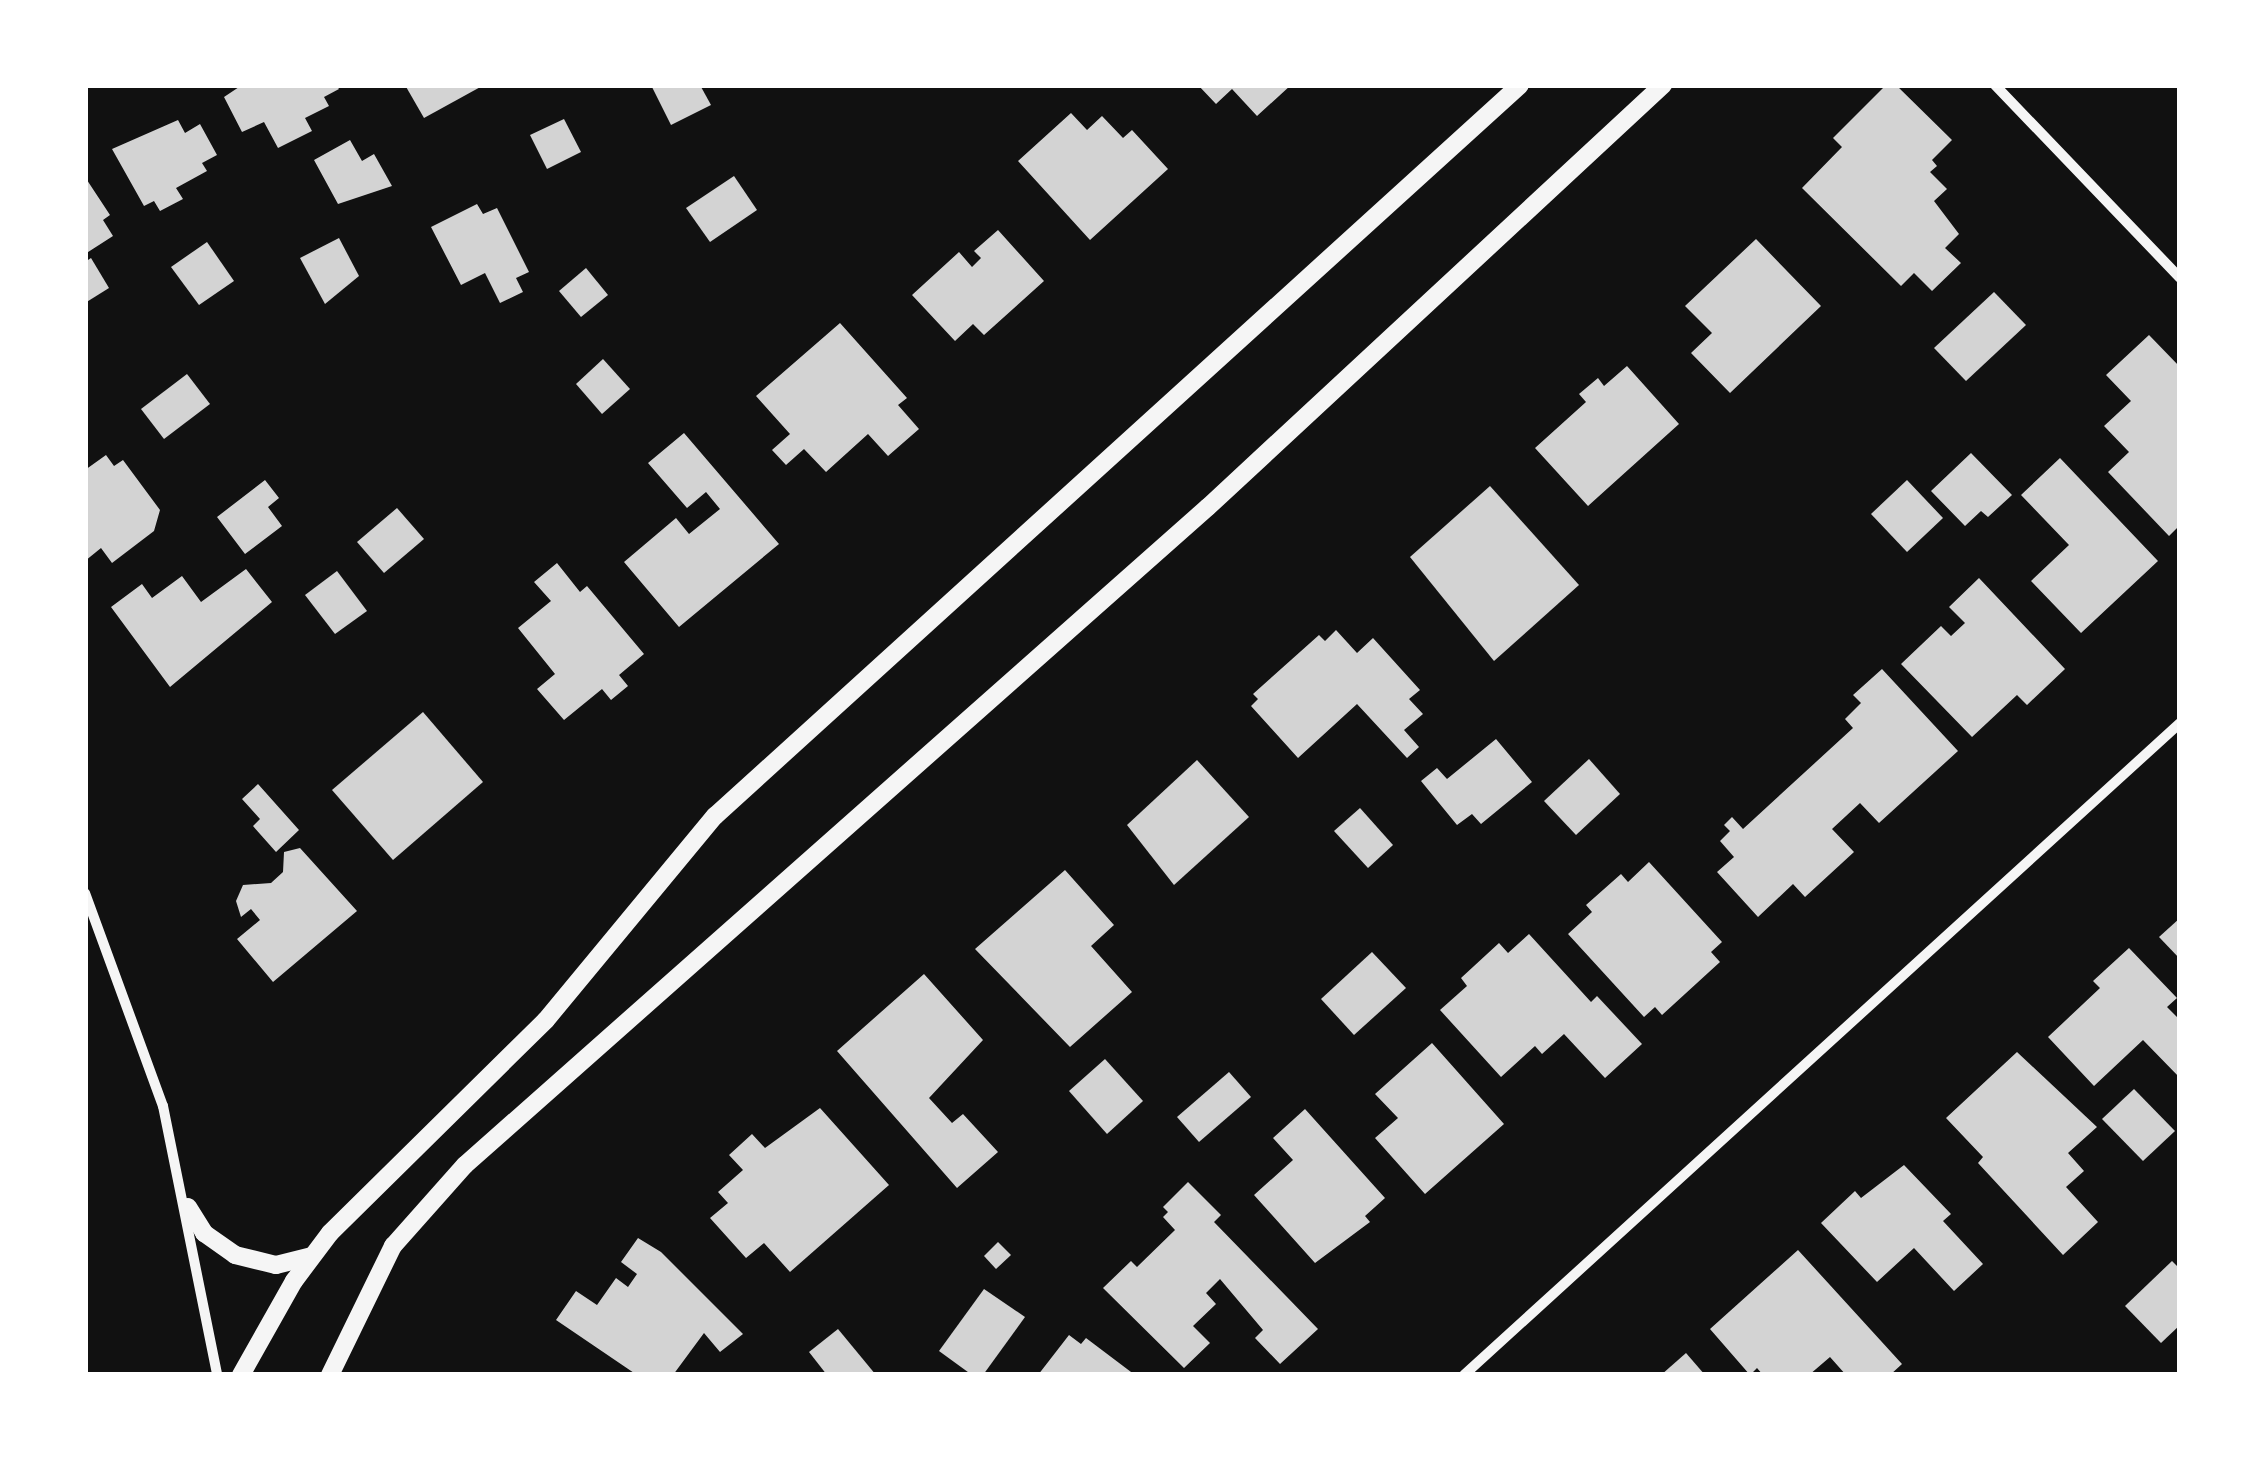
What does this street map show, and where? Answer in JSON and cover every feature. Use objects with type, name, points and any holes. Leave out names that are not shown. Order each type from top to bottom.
[{"type":"street","points":[[241,1375],[311,1256],[546,1020],[715,816],[1520,85]]},
{"type":"street","points":[[330,1375],[393,1246],[466,1165],[1208,507],[1663,85]]},
{"type":"street","points":[[1996,85],[2180,278]]},
{"type":"street","points":[[1464,1375],[2180,723]]},
{"type":"street","points":[[85,893],[152,1068],[188,1207],[217,1375]]},
{"type":"street","points":[[188,1207],[204,1233],[235,1254],[276,1265],[311,1256]]},
{"type":"building","points":[[242,85],[336,85],[339,89],[324,97],[329,106],[305,118],[312,131],[278,148],[264,122],[242,132],[224,97]]},
{"type":"building","points":[[405,85],[484,85],[424,118]]},
{"type":"building","points":[[651,85],[700,85],[711,105],[671,125]]},
{"type":"building","points":[[1198,85],[1291,85],[1257,116],[1232,89],[1216,104]]},
{"type":"building","points":[[1886,85],[1896,85],[1952,140],[1932,160],[1937,166],[1930,172],[1947,189],[1934,201],[1959,234],[1945,248],[1961,263],[1932,291],[1914,273],[1901,286],[1802,188],[1842,147],[1833,138]]},
{"type":"building","points":[[1071,113],[1087,130],[1102,116],[1123,138],[1132,130],[1168,169],[1090,240],[1018,161]]},
{"type":"building","points":[[564,119],[581,152],[547,169],[530,135]]},
{"type":"building","points":[[178,120],[185,133],[200,124],[217,155],[202,163],[207,171],[176,188],[183,199],[160,211],[154,201],[144,206],[112,149]]},
{"type":"building","points":[[350,140],[362,161],[374,154],[392,186],[338,204],[314,160]]},
{"type":"building","points":[[734,176],[757,210],[710,242],[686,208]]},
{"type":"building","points":[[85,177],[110,215],[103,220],[113,236],[85,254]]},
{"type":"building","points":[[477,204],[483,214],[497,208],[529,272],[516,278],[523,292],[500,303],[485,273],[461,285],[431,227]]},
{"type":"building","points":[[998,230],[1044,281],[984,335],[973,324],[955,341],[912,295],[959,252],[972,267],[981,258],[974,251]]},
{"type":"building","points":[[339,238],[359,276],[325,304],[300,258]]},
{"type":"building","points":[[1756,239],[1821,306],[1730,393],[1691,353],[1712,333],[1685,306]]},
{"type":"building","points":[[207,242],[234,281],[199,305],[171,267]]},
{"type":"building","points":[[91,258],[109,288],[85,303],[85,262]]},
{"type":"building","points":[[586,268],[608,295],[581,317],[559,291]]},
{"type":"building","points":[[1994,292],[2026,325],[1966,381],[1934,348]]},
{"type":"building","points":[[840,323],[907,398],[898,405],[919,429],[888,456],[868,434],[826,472],[804,449],[786,465],[772,450],[790,434],[756,396]]},
{"type":"building","points":[[2149,335],[2180,367],[2180,525],[2169,536],[2108,472],[2129,452],[2104,426],[2131,401],[2106,375]]},
{"type":"building","points":[[603,359],[630,389],[602,414],[576,384]]},
{"type":"building","points":[[1627,366],[1679,424],[1588,506],[1535,448],[1586,402],[1579,394],[1598,378],[1604,386]]},
{"type":"building","points":[[187,374],[210,404],[164,439],[141,409]]},
{"type":"building","points":[[684,433],[779,544],[679,627],[624,562],[676,518],[689,534],[720,509],[706,492],[687,508],[648,463]]},
{"type":"building","points":[[1971,453],[2012,495],[1988,517],[1981,511],[1965,526],[1931,491]]},
{"type":"building","points":[[106,455],[114,466],[123,460],[160,510],[154,531],[112,563],[101,548],[85,561],[85,470]]},
{"type":"building","points":[[2060,458],[2158,561],[2081,633],[2031,581],[2069,545],[2021,495]]},
{"type":"building","points":[[265,480],[279,498],[268,507],[282,526],[245,554],[217,517]]},
{"type":"building","points":[[1907,480],[1943,518],[1907,552],[1871,514]]},
{"type":"building","points":[[1490,486],[1579,585],[1494,661],[1410,557]]},
{"type":"building","points":[[397,508],[424,539],[384,573],[357,542]]},
{"type":"building","points":[[557,563],[580,592],[587,586],[644,654],[619,675],[628,686],[611,700],[602,689],[564,720],[537,689],[555,674],[518,628],[551,601],[534,582]]},
{"type":"building","points":[[246,569],[272,602],[170,687],[111,607],[142,584],[152,598],[182,576],[201,602]]},
{"type":"building","points":[[337,571],[367,611],[335,634],[305,595]]},
{"type":"building","points":[[1979,578],[2065,669],[2027,705],[2017,695],[1972,737],[1901,664],[1941,626],[1951,636],[1965,623],[1949,607]]},
{"type":"building","points":[[1336,630],[1357,653],[1373,638],[1420,690],[1409,699],[1423,714],[1404,730],[1419,747],[1407,758],[1357,704],[1298,758],[1251,706],[1258,699],[1253,694],[1319,635],[1325,641]]},
{"type":"building","points":[[1882,669],[1958,751],[1879,823],[1860,803],[1832,829],[1854,852],[1805,897],[1793,884],[1758,917],[1717,872],[1734,857],[1720,841],[1730,831],[1724,825],[1732,817],[1743,829],[1853,728],[1845,719],[1861,703],[1853,695]]},
{"type":"building","points":[[423,712],[483,782],[393,860],[332,790]]},
{"type":"building","points":[[1496,739],[1532,782],[1481,824],[1472,814],[1457,825],[1421,781],[1437,768],[1447,779]]},
{"type":"building","points":[[1589,759],[1620,794],[1576,835],[1544,801]]},
{"type":"building","points":[[1197,760],[1249,817],[1174,885],[1127,825]]},
{"type":"building","points":[[258,784],[299,830],[276,852],[253,826],[260,819],[242,799]]},
{"type":"building","points":[[1360,808],[1393,845],[1368,868],[1334,831]]},
{"type":"building","points":[[300,848],[357,911],[273,982],[237,939],[260,920],[251,909],[241,917],[236,901],[243,885],[271,883],[283,872],[284,852]]},
{"type":"building","points":[[1649,862],[1722,942],[1711,952],[1720,962],[1662,1015],[1655,1007],[1644,1017],[1568,934],[1592,912],[1586,905],[1621,874],[1628,882]]},
{"type":"building","points":[[1065,870],[1114,925],[1091,946],[1132,992],[1070,1047],[975,949]]},
{"type":"building","points":[[2180,918],[2180,959],[2159,937]]},
{"type":"building","points":[[1529,934],[1591,1002],[1597,996],[1642,1044],[1605,1078],[1564,1034],[1542,1054],[1535,1046],[1501,1077],[1440,1010],[1467,986],[1461,978],[1499,943],[1508,953]]},
{"type":"building","points":[[2129,948],[2177,998],[2167,1007],[2180,1020],[2180,1078],[2143,1040],[2094,1086],[2048,1037],[2100,988],[2093,981]]},
{"type":"building","points":[[1372,952],[1406,988],[1354,1035],[1321,999]]},
{"type":"building","points":[[924,974],[983,1040],[929,1098],[952,1123],[963,1114],[998,1152],[957,1188],[837,1051]]},
{"type":"building","points":[[1432,1043],[1504,1124],[1425,1194],[1375,1138],[1398,1118],[1375,1094]]},
{"type":"building","points":[[2017,1052],[2097,1127],[2068,1153],[2084,1171],[2066,1187],[2098,1222],[2063,1255],[1978,1163],[1983,1157],[1946,1118]]},
{"type":"building","points":[[1105,1059],[1143,1101],[1107,1134],[1069,1091]]},
{"type":"building","points":[[1229,1072],[1251,1097],[1199,1142],[1177,1117]]},
{"type":"building","points":[[2134,1089],[2175,1131],[2143,1161],[2102,1119]]},
{"type":"building","points":[[820,1108],[889,1185],[790,1272],[764,1243],[746,1258],[710,1218],[728,1203],[718,1192],[743,1170],[729,1155],[752,1134],[765,1148]]},
{"type":"building","points":[[1305,1109],[1385,1198],[1365,1216],[1370,1222],[1315,1263],[1254,1195],[1293,1160],[1273,1138]]},
{"type":"building","points":[[1904,1165],[1951,1214],[1943,1221],[1983,1264],[1954,1291],[1914,1248],[1877,1282],[1821,1223],[1855,1191],[1861,1198]]},
{"type":"building","points":[[1188,1182],[1221,1215],[1214,1222],[1318,1329],[1280,1364],[1255,1338],[1263,1330],[1220,1279],[1206,1293],[1216,1304],[1193,1326],[1210,1343],[1184,1368],[1103,1288],[1131,1261],[1137,1267],[1175,1230],[1163,1217],[1168,1212],[1163,1207]]},
{"type":"building","points":[[638,1238],[661,1252],[743,1334],[720,1352],[704,1333],[673,1375],[637,1375],[556,1320],[576,1291],[597,1305],[616,1278],[628,1287],[637,1274],[621,1262]]},
{"type":"building","points":[[998,1242],[1011,1255],[996,1269],[984,1256]]},
{"type":"building","points":[[1798,1250],[1902,1364],[1890,1375],[1846,1375],[1830,1357],[1809,1375],[1763,1375],[1757,1368],[1750,1375],[1710,1329]]},
{"type":"building","points":[[2172,1261],[2180,1269],[2180,1325],[2161,1343],[2125,1306]]},
{"type":"building","points":[[984,1289],[1025,1317],[983,1375],[972,1375],[939,1351]]},
{"type":"building","points":[[838,1329],[876,1375],[827,1375],[809,1352]]},
{"type":"building","points":[[1069,1335],[1081,1344],[1086,1338],[1135,1375],[1038,1375]]},
{"type":"building","points":[[1686,1353],[1705,1375],[1661,1375]]}]
